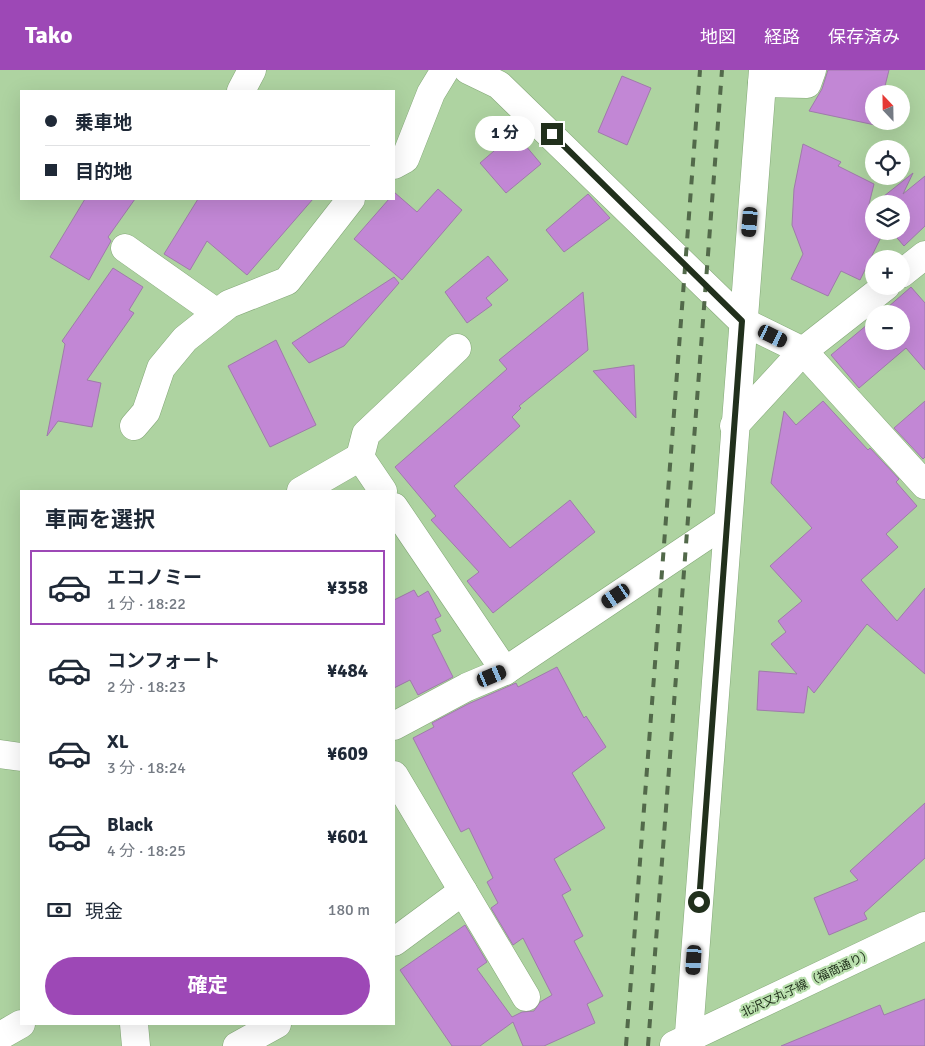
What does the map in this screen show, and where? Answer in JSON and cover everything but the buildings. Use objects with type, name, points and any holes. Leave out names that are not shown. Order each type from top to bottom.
[{"type":"street","points":[[242,90],[252,70]]},
{"type":"street","points":[[395,164],[405,159],[431,93],[445,70]]},
{"type":"street","points":[[468,70],[500,84],[742,321],[803,351],[925,485]]},
{"type":"street","points":[[683,1044],[762,76],[807,84],[812,70]]},
{"type":"street","points":[[134,426],[146,412],[161,368],[185,339],[228,304],[287,281],[350,200]]},
{"type":"street","points":[[125,248],[217,313]]},
{"type":"street","points":[[734,426],[803,351],[875,295]]},
{"type":"street","points":[[303,490],[360,457],[366,434],[457,348]]},
{"type":"street","points":[[360,457],[382,490]]},
{"type":"street","points":[[395,508],[505,671]]},
{"type":"street","points":[[395,725],[468,687],[505,671],[727,522]]},
{"type":"street","points":[[0,754],[20,757]]},
{"type":"street","points":[[395,777],[526,997]]},
{"type":"street","points":[[395,941],[463,891]]},
{"type":"street","name":"北沢又丸子線（福商通り）","points":[[683,1044],[925,926]]},
{"type":"street","points":[[0,1036],[20,1025]]},
{"type":"street","points":[[134,1025],[136,1046]]},
{"type":"street","points":[[237,1046],[275,1025]]},
{"type":"railway","points":[[626,1046],[700,70]]},
{"type":"railway","points":[[648,1046],[722,70]]},
{"type":"route","points":[[552,134],[742,321],[699,902]]}]
